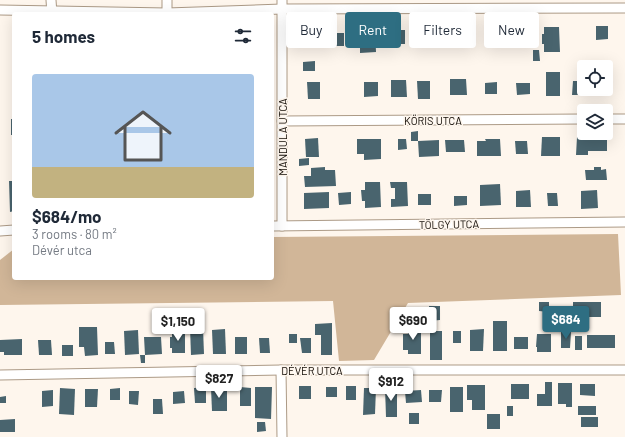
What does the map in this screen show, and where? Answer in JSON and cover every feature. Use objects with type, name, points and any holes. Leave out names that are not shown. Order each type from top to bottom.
[{"type":"street","points":[[0,10],[52,12],[52,0]]},
{"type":"street","points":[[167,0],[167,12]]},
{"type":"street","points":[[190,12],[282,4],[625,8]]},
{"type":"street","name":"MANDULA UTCA","points":[[282,4],[282,226]]},
{"type":"street","name":"KŐRIS UTCA","points":[[282,121],[577,119]]},
{"type":"street","points":[[613,119],[625,119]]},
{"type":"street","name":"TÖLGY UTCA","points":[[274,226],[625,222]]},
{"type":"street","points":[[0,231],[12,230]]},
{"type":"street","points":[[281,370],[282,437]]},
{"type":"street","name":"DÉVÉR UTCA","points":[[0,375],[281,370],[625,370]]},
{"type":"shaded area","points":[[618,234],[621,295],[408,303],[374,360],[339,361],[333,301],[0,305],[0,260],[12,251],[12,280],[274,280],[274,237]]},
{"type":"building","points":[[596,26],[608,26],[608,39],[596,40]]},
{"type":"building","points":[[544,27],[559,27],[560,52],[544,52],[542,34],[544,34]]},
{"type":"building","points":[[401,30],[405,30],[405,44],[401,44]]},
{"type":"building","points":[[337,33],[344,33],[344,46],[337,46]]},
{"type":"building","points":[[360,48],[376,48],[376,52],[360,53]]},
{"type":"building","points":[[533,50],[539,50],[540,61],[533,61]]},
{"type":"building","points":[[315,61],[315,71],[303,71],[303,62]]},
{"type":"building","points":[[546,72],[560,72],[560,96],[546,96]]},
{"type":"building","points":[[450,79],[466,79],[467,95],[450,95]]},
{"type":"building","points":[[391,80],[406,80],[407,97],[391,97]]},
{"type":"building","points":[[417,81],[430,81],[430,99],[418,99]]},
{"type":"building","points":[[573,81],[577,81],[577,95],[572,95]]},
{"type":"building","points":[[307,82],[320,82],[320,99],[308,99]]},
{"type":"building","points":[[364,82],[378,82],[378,96],[364,97]]},
{"type":"building","points":[[497,82],[497,94],[485,94],[485,83]]},
{"type":"building","points":[[516,83],[530,83],[530,94],[517,95]]},
{"type":"building","points":[[11,119],[12,119],[12,135]]},
{"type":"building","points":[[418,131],[418,141],[411,141],[411,132]]},
{"type":"building","points":[[542,137],[560,137],[560,156],[541,156]]},
{"type":"building","points":[[577,137],[577,140],[607,140],[607,151],[588,151],[588,155],[576,155]]},
{"type":"building","points":[[318,138],[319,157],[306,157],[305,139]]},
{"type":"building","points":[[357,139],[381,139],[381,159],[364,160],[364,154],[357,154]]},
{"type":"building","points":[[398,139],[406,139],[407,149],[398,150]]},
{"type":"building","points":[[485,139],[500,139],[501,156],[477,156],[477,141],[486,141]]},
{"type":"building","points":[[439,140],[439,156],[419,157],[418,141]]},
{"type":"building","points":[[445,140],[464,140],[465,152],[446,152]]},
{"type":"building","points":[[515,141],[527,141],[528,154],[516,154]]},
{"type":"building","points":[[309,158],[309,165],[299,166],[299,159]]},
{"type":"building","points":[[325,167],[325,170],[335,170],[336,186],[305,187],[304,176],[311,176],[311,168]]},
{"type":"building","points":[[594,167],[601,167],[601,170],[606,169],[607,180],[586,180],[585,170],[594,170]]},
{"type":"building","points":[[9,181],[12,181],[12,212],[10,212]]},
{"type":"building","points":[[365,182],[380,182],[381,207],[365,208],[365,201],[362,201],[361,190],[365,190]]},
{"type":"building","points":[[390,182],[407,182],[408,206],[391,207],[391,199],[395,199],[395,188],[391,188]]},
{"type":"building","points":[[500,184],[501,205],[480,206],[480,185]]},
{"type":"building","points":[[530,190],[531,207],[516,207],[516,191]]},
{"type":"building","points":[[597,190],[598,208],[581,209],[581,191]]},
{"type":"building","points":[[329,192],[329,208],[304,209],[304,193]]},
{"type":"building","points":[[351,192],[351,204],[339,205],[338,193]]},
{"type":"building","points":[[547,193],[557,193],[558,206],[548,206]]},
{"type":"building","points":[[418,194],[431,194],[431,205],[418,205]]},
{"type":"building","points":[[454,196],[467,196],[467,205],[454,206]]},
{"type":"building","points":[[539,302],[549,302],[549,312],[539,311]]},
{"type":"building","points":[[573,302],[601,302],[601,317],[588,317],[588,325],[573,325]]},
{"type":"building","points":[[429,306],[440,306],[440,320],[429,321]]},
{"type":"building","points":[[493,321],[507,321],[507,351],[493,351]]},
{"type":"building","points":[[332,323],[332,355],[321,355],[321,335],[315,335],[315,324]]},
{"type":"building","points":[[79,327],[97,327],[98,355],[85,356],[84,347],[79,347]]},
{"type":"building","points":[[190,328],[203,328],[204,354],[191,355]]},
{"type":"building","points":[[408,328],[421,328],[421,354],[408,354],[408,350],[403,350],[403,334],[408,334]]},
{"type":"building","points":[[225,329],[226,354],[213,354],[212,330]]},
{"type":"building","points":[[484,329],[483,351],[470,351],[470,330]]},
{"type":"building","points":[[138,330],[139,354],[125,355],[124,331]]},
{"type":"building","points":[[185,331],[185,353],[172,353],[172,348],[170,348],[170,337],[172,337],[172,332]]},
{"type":"building","points":[[430,331],[442,331],[442,360],[430,360]]},
{"type":"building","points":[[453,331],[461,331],[461,343],[453,343]]},
{"type":"building","points":[[561,332],[571,332],[570,348],[561,348]]},
{"type":"building","points":[[289,334],[297,334],[297,343],[289,343]]},
{"type":"building","points":[[537,334],[551,334],[551,352],[537,352]]},
{"type":"building","points":[[587,335],[615,335],[615,348],[587,348]]},
{"type":"building","points":[[575,336],[582,336],[582,350],[575,350]]},
{"type":"building","points":[[144,337],[161,337],[162,354],[145,355]]},
{"type":"building","points":[[235,337],[247,337],[247,354],[235,354]]},
{"type":"building","points":[[514,337],[528,337],[528,349],[514,349]]},
{"type":"building","points":[[259,338],[269,338],[270,353],[260,353]]},
{"type":"building","points":[[300,338],[311,338],[311,353],[302,353]]},
{"type":"building","points":[[22,339],[22,355],[4,355],[4,352],[0,352],[0,340]]},
{"type":"building","points":[[38,340],[51,340],[52,355],[39,355]]},
{"type":"building","points":[[105,342],[114,342],[115,354],[105,354]]},
{"type":"building","points":[[62,345],[73,345],[73,356],[62,356]]},
{"type":"building","points":[[140,355],[145,355],[145,363],[141,363]]},
{"type":"building","points":[[545,382],[552,382],[552,406],[537,406],[537,394],[545,394]]},
{"type":"building","points":[[558,383],[572,383],[572,407],[566,407],[566,404],[558,404]]},
{"type":"building","points":[[511,384],[529,384],[529,399],[511,399]]},
{"type":"building","points":[[580,384],[595,384],[595,396],[580,395]]},
{"type":"building","points":[[467,385],[485,385],[485,410],[472,410],[472,400],[467,400]]},
{"type":"building","points":[[299,386],[311,386],[311,399],[299,399]]},
{"type":"building","points":[[346,386],[356,386],[356,400],[346,400]]},
{"type":"building","points":[[206,387],[206,403],[195,403],[194,388]]},
{"type":"building","points":[[240,387],[251,388],[251,406],[240,406]]},
{"type":"building","points":[[255,387],[272,387],[271,419],[255,418]]},
{"type":"building","points":[[326,387],[337,387],[337,397],[326,397]]},
{"type":"building","points":[[385,387],[397,387],[397,417],[386,417]]},
{"type":"building","points":[[450,387],[463,387],[463,412],[450,412]]},
{"type":"building","points":[[60,388],[75,389],[74,415],[59,414]]},
{"type":"building","points":[[120,388],[120,400],[110,400],[110,389]]},
{"type":"building","points":[[211,388],[227,388],[227,411],[212,411]]},
{"type":"building","points":[[364,388],[376,388],[375,414],[363,415]]},
{"type":"building","points":[[85,389],[98,389],[97,407],[85,407]]},
{"type":"building","points":[[53,390],[53,406],[42,407],[42,391]]},
{"type":"building","points":[[421,390],[422,402],[406,403],[405,391]]},
{"type":"building","points":[[429,390],[442,390],[441,402],[429,402]]},
{"type":"building","points":[[129,391],[139,391],[138,405],[129,404]]},
{"type":"building","points":[[184,391],[185,403],[173,404],[173,392]]},
{"type":"building","points":[[6,396],[6,403],[0,403],[0,397]]},
{"type":"building","points":[[153,399],[162,399],[163,414],[153,414]]},
{"type":"building","points":[[507,406],[513,406],[513,416],[507,416]]},
{"type":"building","points":[[578,406],[596,406],[596,415],[578,415]]},
{"type":"building","points":[[409,413],[419,413],[419,424],[409,424]]},
{"type":"building","points":[[487,414],[500,414],[500,429],[487,429]]},
{"type":"building","points":[[581,417],[598,417],[598,427],[581,427]]},
{"type":"building","points":[[15,419],[15,432],[0,432],[0,420]]},
{"type":"building","points":[[257,422],[265,422],[266,431],[257,432]]}]
